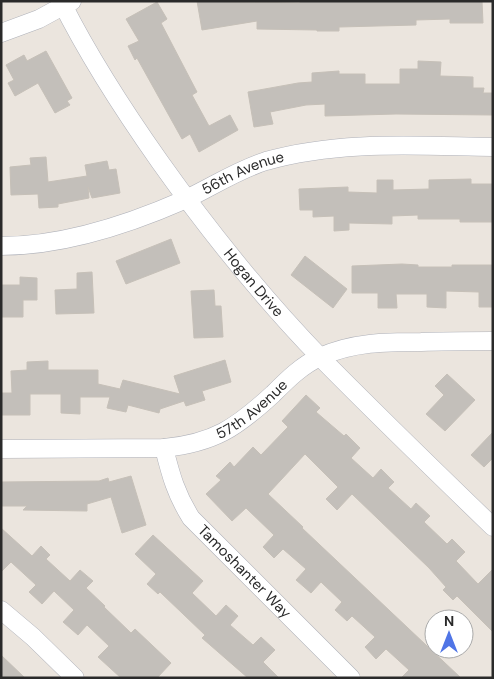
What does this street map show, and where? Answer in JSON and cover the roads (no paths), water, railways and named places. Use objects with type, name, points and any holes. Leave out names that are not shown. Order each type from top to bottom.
[{"type":"street","points":[[1,33],[39,18],[65,3]]},
{"type":"street","name":"Hogan Drive","points":[[65,3],[132,121],[186,199],[267,300],[320,357],[493,527]]},
{"type":"street","name":"56th Avenue","points":[[1,246],[53,241],[99,231],[144,217],[186,199],[228,176],[246,169],[265,162],[309,151],[349,146],[493,147]]},
{"type":"street","name":"57th Avenue","points":[[1,449],[164,448],[188,446],[211,439],[232,428],[252,414],[296,372],[320,357],[338,349],[362,344],[493,341]]},
{"type":"street","name":"Tamoshanter Way","points":[[164,448],[173,483],[180,500],[191,518],[351,678]]},
{"type":"street","points":[[1,610],[33,637],[75,678]]}]
